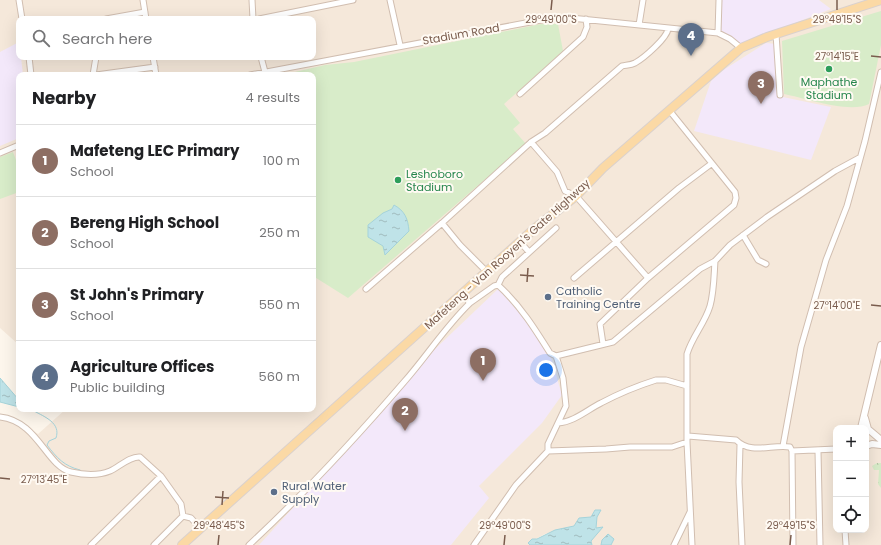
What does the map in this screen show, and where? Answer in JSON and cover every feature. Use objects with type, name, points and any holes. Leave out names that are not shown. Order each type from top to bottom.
[{"type":"main road","name":"Mafeteng - Van Rooyen's Gate Highway","points":[[185,544],[200,528],[520,242],[576,196],[603,168],[741,48],[776,34],[881,0]]},
{"type":"street","points":[[19,0],[22,16]]},
{"type":"street","points":[[142,0],[146,16]]},
{"type":"street","points":[[252,0],[253,16]]},
{"type":"street","points":[[274,16],[353,0]]},
{"type":"street","points":[[390,0],[400,45]]},
{"type":"street","points":[[639,26],[643,0]]},
{"type":"street","points":[[718,34],[719,0]]},
{"type":"street","points":[[123,16],[145,12]]},
{"type":"street","name":"Stadium Road","points":[[265,72],[400,45],[552,18],[586,19],[718,34],[730,39],[741,48]]},
{"type":"street","points":[[520,94],[583,37],[587,27],[586,19]]},
{"type":"street","points":[[366,289],[442,223],[531,142],[545,133],[622,66],[636,63],[668,34],[668,29]]},
{"type":"street","points":[[776,34],[780,95]]},
{"type":"street","points":[[29,60],[31,72]]},
{"type":"street","points":[[94,72],[96,60]]},
{"type":"street","points":[[154,60],[156,72]]},
{"type":"street","points":[[261,60],[265,72]]},
{"type":"street","points":[[117,72],[155,67]]},
{"type":"street","points":[[783,446],[802,347],[826,260],[847,206],[859,158],[866,141],[881,72]]},
{"type":"street","points":[[603,344],[600,324],[648,278],[734,205],[736,198],[735,192],[669,110]]},
{"type":"street","points":[[531,142],[558,172],[565,191],[576,196],[648,278]]},
{"type":"street","points":[[0,153],[16,146]]},
{"type":"street","points":[[498,285],[511,297],[527,316],[550,354],[556,356],[613,342],[700,269],[715,261],[730,245],[743,235],[835,171],[859,158]]},
{"type":"street","points":[[574,278],[616,241],[711,164]]},
{"type":"street","points":[[442,223],[460,245],[487,272]]},
{"type":"street","points":[[249,545],[360,433],[425,358],[452,320],[470,303],[494,286],[498,285],[502,277],[556,228]]},
{"type":"street","points":[[743,235],[758,260],[766,264]]},
{"type":"street","points":[[520,242],[529,252]]},
{"type":"street","points":[[692,545],[687,439],[687,354],[690,344],[710,305],[715,261]]},
{"type":"street","points":[[462,294],[470,303]]},
{"type":"street","points":[[862,425],[881,345]]},
{"type":"street","points":[[474,545],[516,485],[548,451],[548,444],[566,406],[563,378],[556,356]]},
{"type":"street","points":[[558,423],[567,421],[592,410],[596,406],[616,396],[656,380],[666,380],[687,386]]},
{"type":"street","points":[[0,417],[17,424],[32,433],[57,465],[69,472],[98,474],[110,471],[138,456],[161,476],[181,504],[184,516]]},
{"type":"street","points":[[865,418],[866,425]]},
{"type":"street","points":[[869,430],[881,440]]},
{"type":"street","points":[[869,445],[874,440],[874,434]]},
{"type":"street","points":[[548,451],[630,447],[672,447],[687,439],[736,440],[740,445],[739,482],[742,545]]},
{"type":"street","points":[[740,445],[764,449],[783,446],[790,447],[792,451],[793,545]]},
{"type":"street","points":[[869,445],[881,445]]},
{"type":"street","points":[[792,451],[818,451],[833,448]]},
{"type":"street","points":[[818,451],[820,545]]},
{"type":"street","points":[[91,545],[161,476]]},
{"type":"street","points":[[674,545],[675,540],[687,521],[691,508]]},
{"type":"street","points":[[184,516],[191,518],[200,528]]},
{"type":"street","points":[[154,545],[184,516]]},
{"type":"street","points":[[845,533],[846,545]]},
{"type":"shaded area","points":[[0,0],[881,0],[881,545],[611,545],[614,539],[602,545],[592,545],[591,541],[602,527],[596,528],[597,517],[600,510],[595,510],[591,517],[585,517],[574,526],[545,534],[528,543],[530,545],[0,545],[0,414],[16,420],[38,434],[63,412],[316,412],[316,72],[16,72],[16,342],[0,328]]},
{"type":"shaded area","points":[[721,0],[819,0],[831,9],[741,44],[720,30]]},
{"type":"shaded area","points":[[766,43],[776,44],[778,96],[831,107],[811,160],[694,131],[711,81],[725,69]]},
{"type":"shaded area","points":[[16,44],[16,60],[21,60],[23,72],[16,72],[16,139],[0,146],[0,52]]},
{"type":"shaded area","points":[[498,289],[520,313],[551,358],[562,395],[542,423],[479,486],[489,498],[451,545],[259,545],[404,386],[435,349]]},
{"type":"green space","name":"Maphathe Stadium","points":[[881,11],[881,45],[869,104],[860,107],[839,106],[815,102],[784,94],[782,41]]},
{"type":"green space","name":"Leshoboro Stadium","points":[[541,24],[558,24],[563,51],[504,104],[520,123],[513,129],[526,144],[348,298],[316,278],[316,72],[295,72],[325,65],[354,62]]},
{"type":"green space","points":[[13,152],[16,160],[16,193],[0,199],[0,157]]},
{"type":"green space","points":[[877,463],[881,463],[881,488],[878,484],[879,470],[874,470],[872,466]]},
{"type":"water","points":[[394,205],[401,210],[405,216],[409,231],[385,255],[383,246],[368,237],[368,225],[383,213],[392,209]]},
{"type":"water","points":[[0,378],[16,397],[16,406],[0,402]]},
{"type":"water","points":[[595,510],[601,510],[597,517],[596,528],[603,527],[591,541],[592,545],[530,545],[528,543],[532,539],[537,539],[555,530],[574,526],[579,518],[591,517]]},
{"type":"water","points":[[608,534],[614,539],[611,545],[601,545],[602,540]]},
{"type":"waterway","points":[[36,412],[51,421],[56,428],[56,438],[49,441],[47,445],[61,461],[80,470]]},
{"type":"place","name":"Agriculture Offices","points":[[691,56]]},
{"type":"place","name":"Maphathe Stadium","points":[[829,69]]},
{"type":"place","name":"St John's Primary","points":[[761,104]]},
{"type":"place","name":"Leshoboro Stadium","points":[[398,180]]},
{"type":"place","name":"Catholic Training Centre","points":[[548,297]]},
{"type":"place","name":"Mafeteng LEC Primary","points":[[483,381]]},
{"type":"place","name":"Bereng High School","points":[[405,431]]},
{"type":"place","name":"Rural Water Supply","points":[[274,492]]}]
